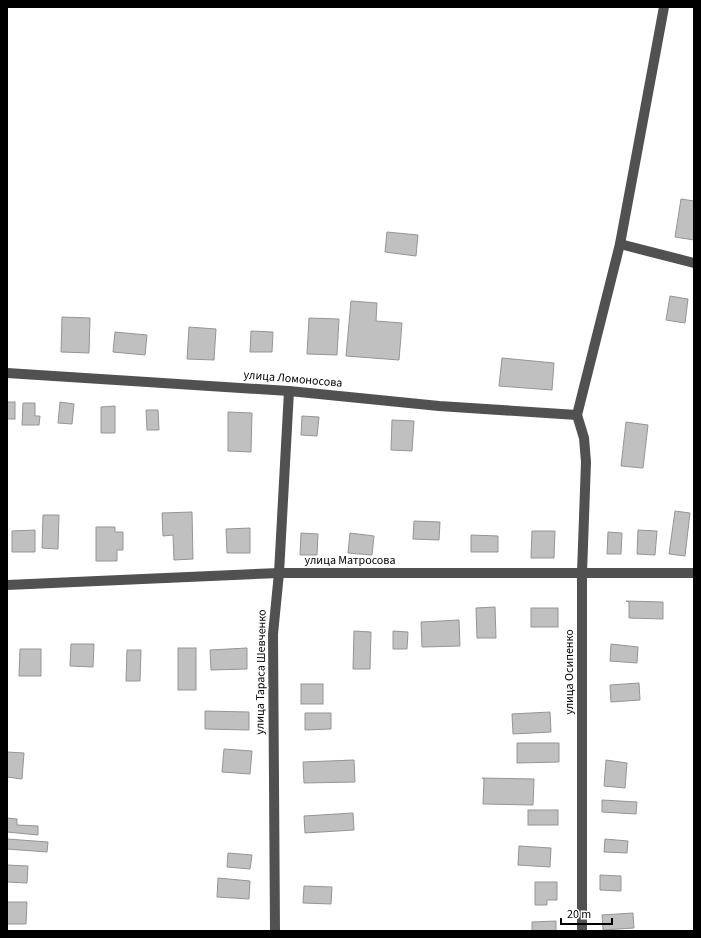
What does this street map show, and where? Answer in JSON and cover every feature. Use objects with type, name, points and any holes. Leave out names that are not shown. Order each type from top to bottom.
[{"type":"street","points":[[577,415],[620,244],[664,7]]},
{"type":"street","points":[[620,244],[694,263]]},
{"type":"street","name":"улица Ломоносова","points":[[7,373],[289,391],[439,406],[577,415]]},
{"type":"street","name":"улица Тараса Шевченко","points":[[275,931],[273,634],[279,573],[289,391]]},
{"type":"street","name":"улица Осипенко","points":[[577,415],[584,438],[586,462],[582,573],[582,931]]},
{"type":"street","name":"улица Матросова","points":[[7,585],[279,573],[694,573]]},
{"type":"building","points":[[681,199],[694,201],[694,240],[675,237]]},
{"type":"building","points":[[387,232],[418,235],[416,256],[385,252]]},
{"type":"building","points":[[670,296],[688,299],[685,323],[666,320]]},
{"type":"building","points":[[351,301],[377,303],[376,321],[402,323],[399,360],[346,356]]},
{"type":"building","points":[[62,317],[90,318],[89,353],[61,352]]},
{"type":"building","points":[[309,318],[339,319],[337,355],[307,354]]},
{"type":"building","points":[[189,327],[216,329],[214,360],[187,359]]},
{"type":"building","points":[[251,331],[273,332],[272,352],[250,352]]},
{"type":"building","points":[[115,332],[147,335],[145,355],[113,352]]},
{"type":"building","points":[[502,358],[554,363],[552,390],[499,386]]},
{"type":"building","points":[[7,402],[15,402],[15,419],[7,419]]},
{"type":"building","points":[[60,402],[74,404],[72,424],[58,423]]},
{"type":"building","points":[[23,403],[35,403],[35,416],[40,416],[39,425],[22,425]]},
{"type":"building","points":[[115,406],[115,433],[101,433],[101,407]]},
{"type":"building","points":[[146,410],[158,410],[159,430],[147,430]]},
{"type":"building","points":[[228,412],[252,413],[251,452],[228,451]]},
{"type":"building","points":[[302,416],[319,417],[317,436],[301,435]]},
{"type":"building","points":[[392,420],[414,421],[412,451],[391,450]]},
{"type":"building","points":[[626,422],[648,425],[643,468],[621,466]]},
{"type":"building","points":[[675,511],[690,513],[685,556],[669,554]]},
{"type":"building","points":[[192,512],[193,559],[174,560],[173,535],[163,536],[162,513]]},
{"type":"building","points":[[43,515],[59,515],[58,549],[42,548]]},
{"type":"building","points":[[414,521],[440,522],[439,540],[413,539]]},
{"type":"building","points":[[96,527],[115,527],[115,532],[123,532],[123,550],[117,550],[117,561],[96,561]]},
{"type":"building","points":[[250,528],[250,553],[227,553],[226,529]]},
{"type":"building","points":[[35,530],[35,552],[12,552],[12,531]]},
{"type":"building","points":[[638,530],[657,531],[655,555],[637,554]]},
{"type":"building","points":[[532,531],[555,531],[554,558],[531,558]]},
{"type":"building","points":[[608,532],[622,533],[621,554],[607,554]]},
{"type":"building","points":[[301,533],[318,534],[317,555],[300,555]]},
{"type":"building","points":[[350,533],[374,536],[372,555],[348,553]]},
{"type":"building","points":[[471,535],[498,536],[498,552],[471,552]]},
{"type":"building","points":[[626,601],[663,602],[663,619],[629,618],[629,602]]},
{"type":"building","points":[[495,607],[496,638],[477,638],[476,608]]},
{"type":"building","points":[[531,608],[558,608],[558,627],[531,627]]},
{"type":"building","points":[[459,620],[460,646],[422,647],[421,622]]},
{"type":"building","points":[[354,631],[371,632],[370,669],[353,669]]},
{"type":"building","points":[[393,631],[408,632],[407,649],[393,649]]},
{"type":"building","points":[[71,644],[94,644],[93,667],[70,666]]},
{"type":"building","points":[[611,644],[638,647],[637,663],[610,661]]},
{"type":"building","points":[[178,648],[196,648],[196,690],[178,690]]},
{"type":"building","points":[[247,648],[247,669],[211,670],[210,650]]},
{"type":"building","points":[[20,649],[41,649],[41,676],[19,676]]},
{"type":"building","points":[[127,650],[141,650],[140,681],[126,681]]},
{"type":"building","points":[[639,683],[640,700],[611,702],[610,685]]},
{"type":"building","points":[[301,684],[323,684],[323,704],[301,704]]},
{"type":"building","points":[[205,711],[249,712],[249,730],[205,729]]},
{"type":"building","points":[[550,712],[551,732],[513,734],[512,714]]},
{"type":"building","points":[[305,713],[331,713],[331,729],[305,730]]},
{"type":"building","points":[[517,743],[559,743],[559,762],[517,763]]},
{"type":"building","points":[[224,749],[252,751],[250,774],[222,772]]},
{"type":"building","points":[[7,752],[24,753],[22,779],[7,777]]},
{"type":"building","points":[[354,760],[355,782],[304,783],[303,762]]},
{"type":"building","points":[[606,760],[627,763],[625,788],[604,786]]},
{"type":"building","points":[[482,778],[534,779],[533,805],[483,804],[484,779]]},
{"type":"building","points":[[602,800],[637,802],[636,814],[602,812]]},
{"type":"building","points":[[528,810],[558,810],[558,825],[528,825]]},
{"type":"building","points":[[353,813],[354,830],[305,833],[304,816]]},
{"type":"building","points":[[7,818],[17,819],[17,825],[38,826],[38,835],[7,832]]},
{"type":"building","points":[[7,839],[48,842],[47,852],[7,849]]},
{"type":"building","points":[[605,839],[628,841],[627,853],[604,852]]},
{"type":"building","points":[[519,846],[551,848],[550,867],[518,865]]},
{"type":"building","points":[[228,853],[252,855],[250,869],[227,867]]},
{"type":"building","points":[[7,865],[28,866],[27,883],[7,882]]},
{"type":"building","points":[[600,875],[621,876],[621,891],[600,890]]},
{"type":"building","points":[[218,878],[250,881],[249,899],[217,897]]},
{"type":"building","points":[[535,882],[557,882],[557,900],[547,900],[547,905],[535,905]]},
{"type":"building","points":[[304,886],[332,887],[331,904],[303,903]]},
{"type":"building","points":[[7,902],[27,902],[26,924],[7,924]]},
{"type":"building","points":[[633,913],[634,928],[603,930],[602,915]]},
{"type":"building","points":[[556,921],[556,931],[532,931],[532,922]]}]
